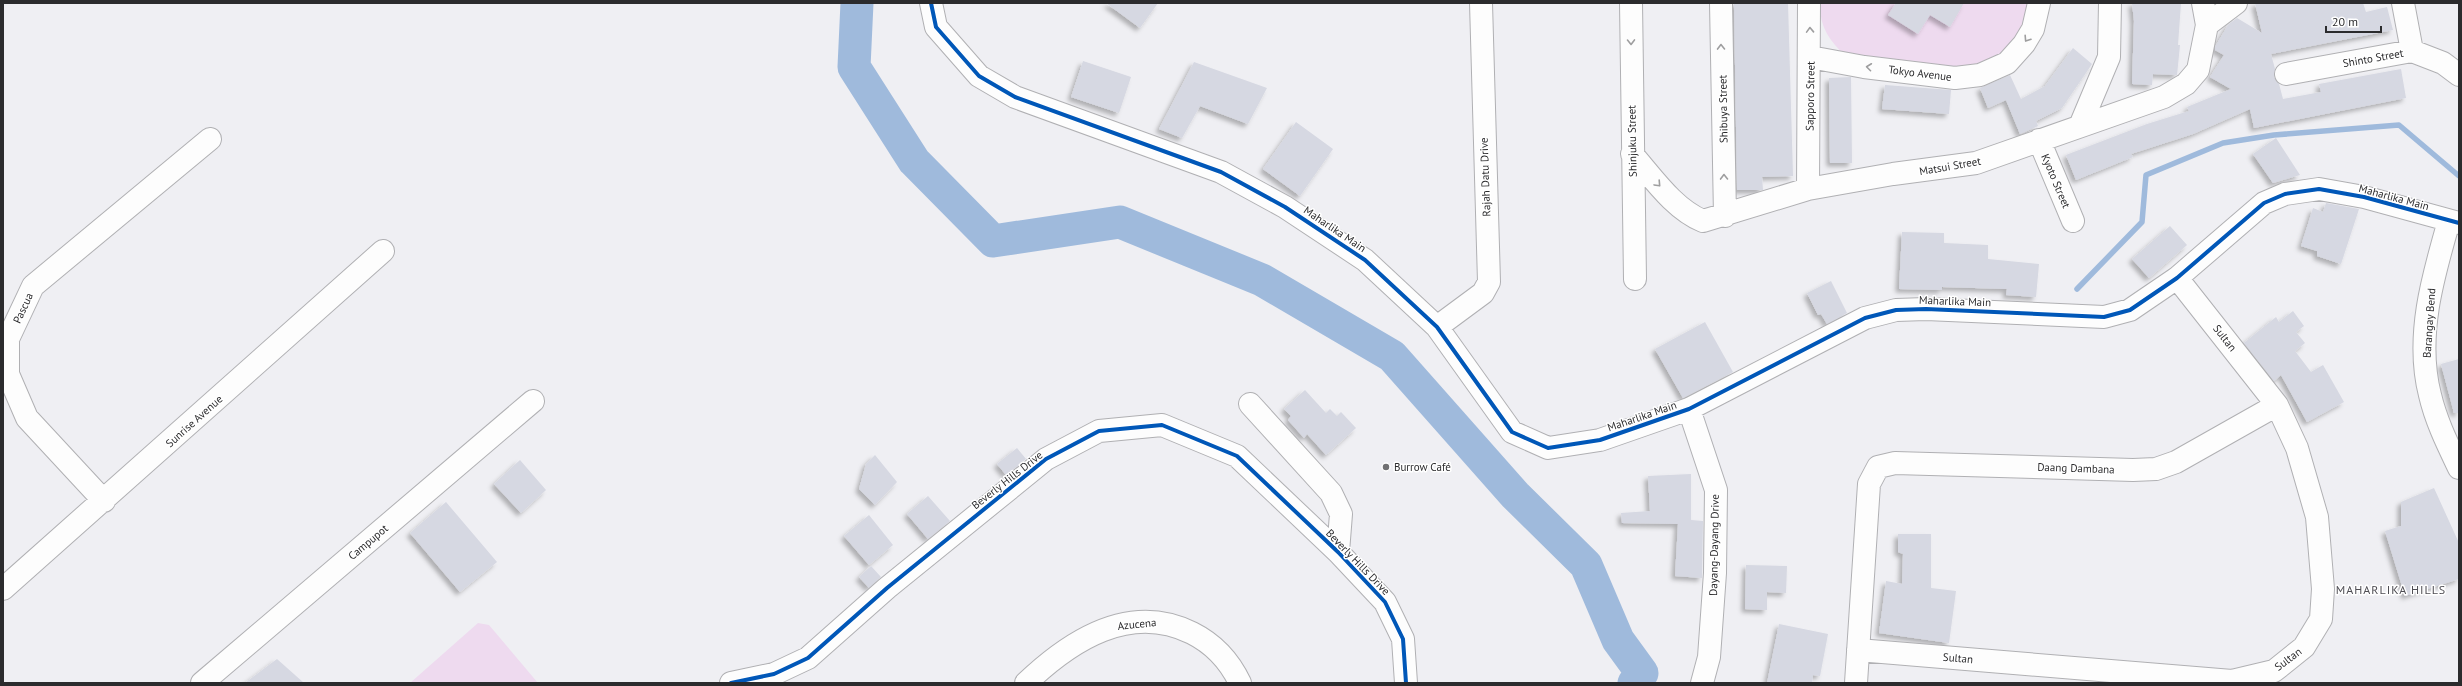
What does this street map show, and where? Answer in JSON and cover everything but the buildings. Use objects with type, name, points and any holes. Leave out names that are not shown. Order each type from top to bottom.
[{"type":"street","name":"Maharlika Main","points":[[932,3],[936,27],[979,76],[1015,97],[1221,172],[1279,203],[1365,260],[1437,327],[1512,432],[1548,448],[1600,440],[1689,409],[1865,318],[1896,310],[1926,309],[2104,317],[2130,310],[2177,278],[2264,203],[2285,194],[2320,189],[2364,197],[2454,222]]},
{"type":"street","name":"Rajah Datu Drive","points":[[1437,327],[1483,293],[1489,282],[1480,3]]},
{"type":"street","name":"Shinjuku Street","points":[[1631,3],[1635,279]]},
{"type":"street","name":"Shibuya Street","points":[[1720,3],[1725,216]]},
{"type":"street","name":"Sapporo Street","points":[[1808,189],[1810,57],[1809,3]]},
{"type":"street","name":"Tokyo Avenue","points":[[1810,57],[1864,67],[1956,78],[1980,75],[2007,63],[2024,44],[2033,29],[2039,3]]},
{"type":"street","points":[[2080,126],[2109,57],[2110,3]]},
{"type":"street","points":[[2203,3],[2207,25],[2236,3]]},
{"type":"street","name":"Shinto Street","points":[[2286,74],[2412,51],[2403,3]]},
{"type":"street","name":"Matsui Street","points":[[1632,154],[1656,182],[1691,216],[1703,221],[1725,216],[1808,189],[1893,174],[1976,163],[2164,97],[2186,84],[2198,70],[2207,25]]},
{"type":"street","points":[[2412,51],[2443,63],[2459,75]]},
{"type":"street","name":"Pascua","points":[[104,501],[28,418],[8,374],[8,339],[33,286],[210,139]]},
{"type":"street","name":"Kyoto Street","points":[[2039,140],[2073,221]]},
{"type":"street","name":"Barangay Bend","points":[[2454,222],[2430,286],[2424,351],[2429,394],[2442,431],[2459,468]]},
{"type":"street","name":"Sunrise Avenue","points":[[3,589],[384,251]]},
{"type":"street","name":"Sultan","points":[[1858,650],[2232,681],[2274,671],[2304,647],[2321,619],[2323,589],[2317,517],[2297,448],[2277,405],[2177,278]]},
{"type":"street","name":"Campupot","points":[[202,683],[533,401]]},
{"type":"street","points":[[1250,404],[1331,493],[1341,514],[1338,552]]},
{"type":"street","name":"Daang Dambana","points":[[1858,650],[1869,484],[1878,467],[1895,463],[2133,470],[2156,469],[2176,462],[2277,405]]},
{"type":"street","name":"Dayang-Dayang Drive","points":[[1689,409],[1716,490],[1715,572],[1709,657],[1702,683]]},
{"type":"street","name":"Beverly Hills Drive","points":[[730,683],[774,674],[808,658],[887,588],[1046,459],[1099,431],[1162,425],[1237,456],[1338,552],[1385,602],[1403,639],[1406,683]]},
{"type":"street","name":"Azucena","points":[[1026,683],[1041,668],[1072,646],[1097,632],[1120,624],[1144,621],[1163,622],[1204,640],[1234,670],[1240,683]]},
{"type":"street","points":[[1856,683],[1858,650]]},
{"type":"shaded area","points":[[1820,3],[2029,3],[2024,25],[2002,55],[1961,71],[1845,55],[1834,44],[1826,32],[1821,18]]},
{"type":"shaded area","points":[[478,623],[489,625],[538,683],[410,683]]},
{"type":"waterway","points":[[857,3],[854,67],[914,161],[993,241],[1120,222],[1262,280],[1392,356],[1515,495],[1586,565],[1618,640],[1642,673],[1634,683]]},
{"type":"waterway","points":[[2077,289],[2142,222],[2146,175],[2223,143],[2274,135],[2399,125],[2459,176]]},
{"type":"cycle path","points":[[931,3],[936,27],[979,76],[1015,97],[1221,172],[1285,207],[1365,260],[1437,327],[1512,432],[1548,448],[1600,440],[1689,409],[1865,318],[1896,310],[1926,309],[2104,317],[2130,310],[2177,278],[2264,203],[2285,194],[2319,189],[2364,197],[2459,223]]},
{"type":"cycle path","points":[[731,683],[774,674],[808,658],[887,588],[1046,459],[1099,431],[1162,425],[1237,456],[1338,552],[1385,602],[1403,639],[1406,683]]},
{"type":"place","name":"Burrow Café","points":[[1386,467]]},
{"type":"district","name":"MAHARLIKA HILLS","points":[[2391,589]]}]
